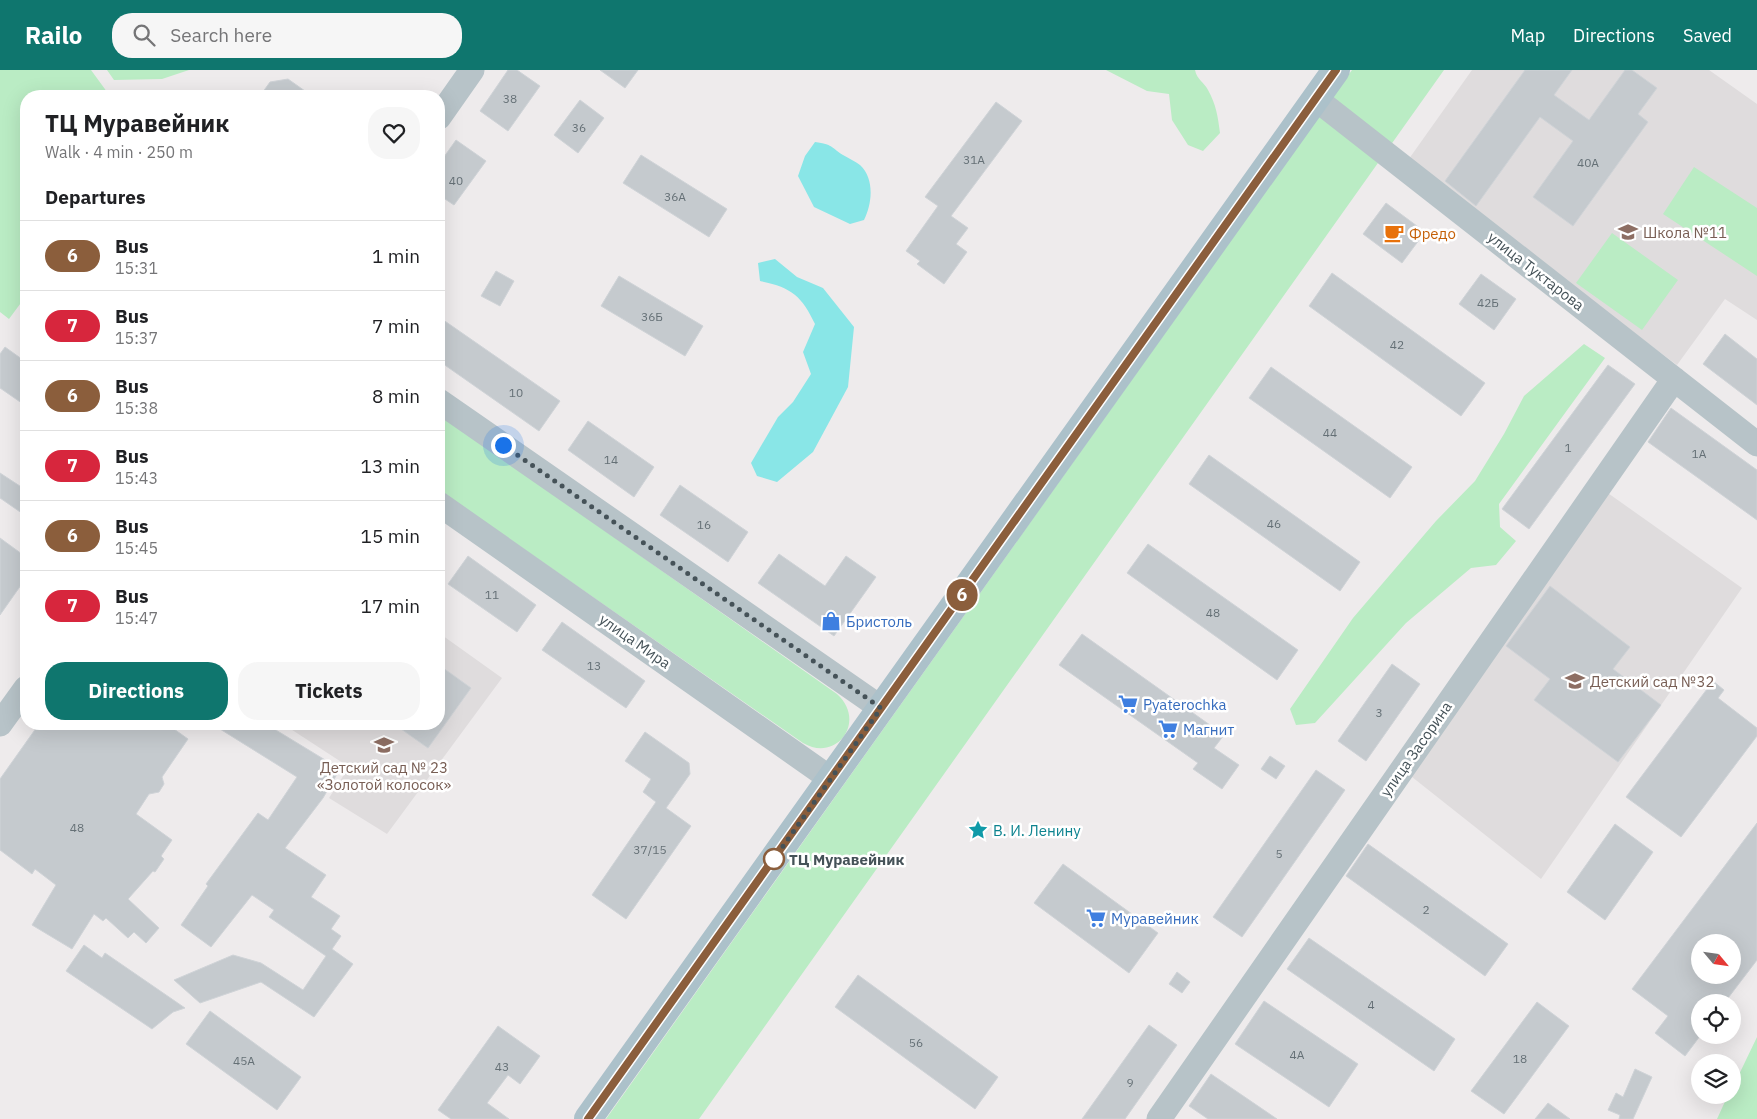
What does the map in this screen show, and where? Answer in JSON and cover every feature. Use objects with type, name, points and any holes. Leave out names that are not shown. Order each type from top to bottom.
[{"type":"main road","points":[[588,1119],[1336,70]]},
{"type":"street","points":[[445,108],[472,70]]},
{"type":"street","name":"улица Туктарова","points":[[1316,99],[1757,444]]},
{"type":"street","name":"улица Засорина","points":[[1159,1119],[1674,379]]},
{"type":"street","points":[[445,405],[881,708]]},
{"type":"street","name":"улица Мира","points":[[445,508],[831,779]]},
{"type":"street","points":[[0,724],[20,696]]},
{"type":"shaded area","name":"Школа №11","points":[[1472,70],[1709,70],[1757,104],[1757,320],[1725,299],[1677,365],[1406,163]]},
{"type":"shaded area","name":"Детский сад №32","points":[[1605,491],[1742,588],[1541,879],[1407,773]]},
{"type":"shaded area","name":"Детский сад № 23 «Золотой колосок»","points":[[445,637],[502,678],[387,834],[329,798],[349,767],[292,730],[445,730]]},
{"type":"green space","points":[[0,70],[91,70],[106,90],[20,90],[20,304],[9,319],[0,312]]},
{"type":"green space","points":[[107,70],[189,70],[162,79],[114,80]]},
{"type":"green space","points":[[1106,70],[1195,70],[1213,100],[1220,133],[1203,151],[1188,145],[1172,120],[1169,94],[1147,91]]},
{"type":"green space","points":[[1352,70],[1444,70],[699,1119],[606,1119]]},
{"type":"green space","points":[[1694,167],[1757,208],[1757,276],[1663,214]]},
{"type":"green space","points":[[1612,233],[1678,280],[1642,330],[1576,283]]},
{"type":"green space","points":[[1584,344],[1605,358],[1499,504],[1500,527],[1516,541],[1496,565],[1471,568],[1406,623],[1315,723],[1296,725],[1290,709],[1353,618],[1436,521],[1475,481],[1504,434],[1524,396]]},
{"type":"green space","points":[[445,418],[837,694],[846,705],[849,716],[848,727],[844,736],[837,743],[827,748],[815,748],[803,743],[445,494]]},
{"type":"green space","points":[[1757,1037],[1757,1119],[1717,1119],[1724,1104],[1741,1104],[1741,1070]]},
{"type":"water","points":[[815,142],[831,146],[860,165],[865,171],[871,192],[869,207],[864,220],[850,224],[814,207],[798,176],[805,156]]},
{"type":"water","points":[[775,259],[797,277],[823,288],[854,327],[848,387],[813,452],[777,482],[757,476],[751,463],[778,417],[793,402],[811,374],[803,352],[815,324],[805,306],[794,294],[780,286],[760,281],[758,263]]},
{"type":"building","points":[[508,70],[517,70],[540,86],[508,131],[480,111]]},
{"type":"building","points":[[600,70],[638,70],[625,88]]},
{"type":"building","points":[[1525,70],[1572,70],[1554,95],[1589,120],[1625,70],[1632,70],[1657,88],[1638,114],[1648,122],[1573,226],[1533,197],[1573,141],[1540,117],[1476,206],[1445,181]]},
{"type":"building","points":[[288,79],[304,90],[264,90],[270,82]]},
{"type":"building","points":[[580,100],[604,118],[578,153],[554,135]]},
{"type":"building","points":[[996,102],[1022,121],[951,216],[968,228],[956,244],[967,252],[944,284],[917,264],[920,261],[906,251],[938,206],[925,197]]},
{"type":"building","points":[[456,140],[486,161],[454,205],[445,199],[445,156]]},
{"type":"building","points":[[641,155],[727,209],[709,237],[623,183]]},
{"type":"building","name":"Фредо","points":[[1386,203],[1425,232],[1402,263],[1363,234]]},
{"type":"building","points":[[496,271],[514,281],[500,306],[481,296]]},
{"type":"building","points":[[1332,273],[1485,383],[1461,416],[1309,306]]},
{"type":"building","points":[[1481,274],[1516,299],[1494,330],[1459,304]]},
{"type":"building","points":[[619,276],[703,326],[685,356],[601,306]]},
{"type":"building","points":[[445,321],[560,401],[539,431],[445,365]]},
{"type":"building","points":[[1725,334],[1757,359],[1757,405],[1703,364]]},
{"type":"building","points":[[5,347],[20,358],[20,402],[0,388],[0,354]]},
{"type":"building","points":[[1608,365],[1635,384],[1529,529],[1502,509]]},
{"type":"building","points":[[1271,367],[1412,467],[1390,498],[1249,398]]},
{"type":"building","points":[[1671,408],[1757,470],[1757,520],[1648,442]]},
{"type":"building","points":[[588,421],[654,467],[634,497],[568,450]]},
{"type":"building","points":[[1209,455],[1360,562],[1340,591],[1189,484]]},
{"type":"building","points":[[0,473],[20,486],[20,512],[0,498]]},
{"type":"building","points":[[680,485],[748,532],[728,562],[660,515]]},
{"type":"building","points":[[0,538],[20,553],[20,587],[0,615]]},
{"type":"building","points":[[1148,544],[1298,650],[1277,680],[1127,573]]},
{"type":"building","points":[[779,554],[825,586],[846,556],[876,577],[834,636],[758,583]]},
{"type":"building","points":[[468,556],[536,605],[517,632],[448,584]]},
{"type":"building","points":[[1550,586],[1630,647],[1613,669],[1661,705],[1618,762],[1534,700],[1550,679],[1506,646]]},
{"type":"building","points":[[562,622],[645,681],[626,708],[542,650]]},
{"type":"building","points":[[1082,634],[1224,735],[1214,748],[1239,765],[1222,789],[1193,769],[1198,763],[1059,665]]},
{"type":"building","points":[[1392,664],[1420,684],[1366,761],[1338,741]]},
{"type":"building","points":[[445,669],[471,688],[445,724]]},
{"type":"building","points":[[1713,681],[1724,690],[1718,698],[1757,728],[1757,736],[1681,837],[1626,797]]},
{"type":"building","points":[[35,730],[175,730],[188,739],[162,777],[164,784],[159,792],[149,794],[136,814],[172,840],[161,856],[164,859],[155,872],[153,871],[128,899],[159,928],[146,943],[134,932],[128,938],[106,918],[103,921],[94,914],[72,949],[32,925],[56,885],[35,869],[32,874],[0,850],[0,779]]},
{"type":"building","points":[[222,730],[276,730],[340,769],[323,798],[285,848],[326,875],[311,897],[340,916],[331,929],[341,936],[332,949],[353,964],[314,1017],[261,982],[200,1003],[174,980],[233,955],[261,963],[303,990],[326,956],[269,917],[274,910],[252,895],[211,947],[181,925],[208,886],[206,884],[258,813],[268,820],[297,777]]},
{"type":"building","points":[[402,730],[441,730],[428,748]]},
{"type":"building","points":[[645,732],[689,763],[690,774],[666,808],[691,826],[626,919],[592,895],[656,802],[643,792],[651,779],[625,761]]},
{"type":"building","points":[[1270,756],[1285,766],[1276,779],[1261,769]]},
{"type":"building","points":[[1316,770],[1345,790],[1242,937],[1213,917]]},
{"type":"building","points":[[1757,823],[1757,960],[1741,981],[1741,934],[1691,934],[1691,984],[1739,984],[1731,994],[1691,994],[1691,1044],[1694,1044],[1685,1056],[1655,1033],[1668,1016],[1632,989]]},
{"type":"building","points":[[1615,824],[1653,852],[1605,920],[1567,892]]},
{"type":"building","points":[[1368,844],[1508,944],[1485,976],[1346,876]]},
{"type":"building","name":"Муравейник","points":[[1063,864],[1158,933],[1129,973],[1034,903]]},
{"type":"building","points":[[1309,938],[1455,1039],[1434,1071],[1287,969]]},
{"type":"building","points":[[84,945],[102,958],[105,953],[185,1008],[173,1012],[152,1029],[66,971]]},
{"type":"building","points":[[1177,972],[1190,982],[1182,993],[1169,984]]},
{"type":"building","points":[[858,975],[998,1077],[975,1109],[835,1007]]},
{"type":"building","points":[[1264,1001],[1358,1064],[1329,1107],[1235,1044]]},
{"type":"building","points":[[1537,1002],[1569,1026],[1504,1114],[1471,1091]]},
{"type":"building","points":[[210,1011],[301,1077],[277,1110],[186,1044]]},
{"type":"building","points":[[1149,1025],[1177,1045],[1125,1119],[1082,1119]]},
{"type":"building","points":[[498,1026],[540,1056],[520,1084],[508,1075],[487,1103],[509,1119],[451,1119],[438,1110]]},
{"type":"building","points":[[1635,1069],[1652,1077],[1633,1119],[1619,1119],[1620,1115],[1608,1110],[1616,1093],[1623,1097]]},
{"type":"building","points":[[1211,1074],[1277,1119],[1208,1119],[1189,1106]]},
{"type":"building","points":[[1548,1103],[1570,1119],[1535,1119]]},
{"type":"bus line","name":"6","points":[[588,1119],[1336,70]]},
{"type":"place","name":"Школа №11","points":[[1628,232]]},
{"type":"place","name":"Фредо","points":[[1394,233]]},
{"type":"place","name":"Бристоль","points":[[831,621]]},
{"type":"place","name":"Детский сад №32","points":[[1575,681]]},
{"type":"place","name":"Pyaterochka","points":[[1128,704]]},
{"type":"place","name":"Магнит","points":[[1168,729]]},
{"type":"place","name":"Детский сад № 23 «Золотой колосок»","points":[[384,745]]},
{"type":"place","name":"В. И. Ленину","points":[[978,830]]},
{"type":"place","name":"ТЦ Муравейник","points":[[774,859]]},
{"type":"place","name":"Муравейник","points":[[1096,918]]},
{"type":"route","points":[[503,445],[881,708],[774,859]]}]
